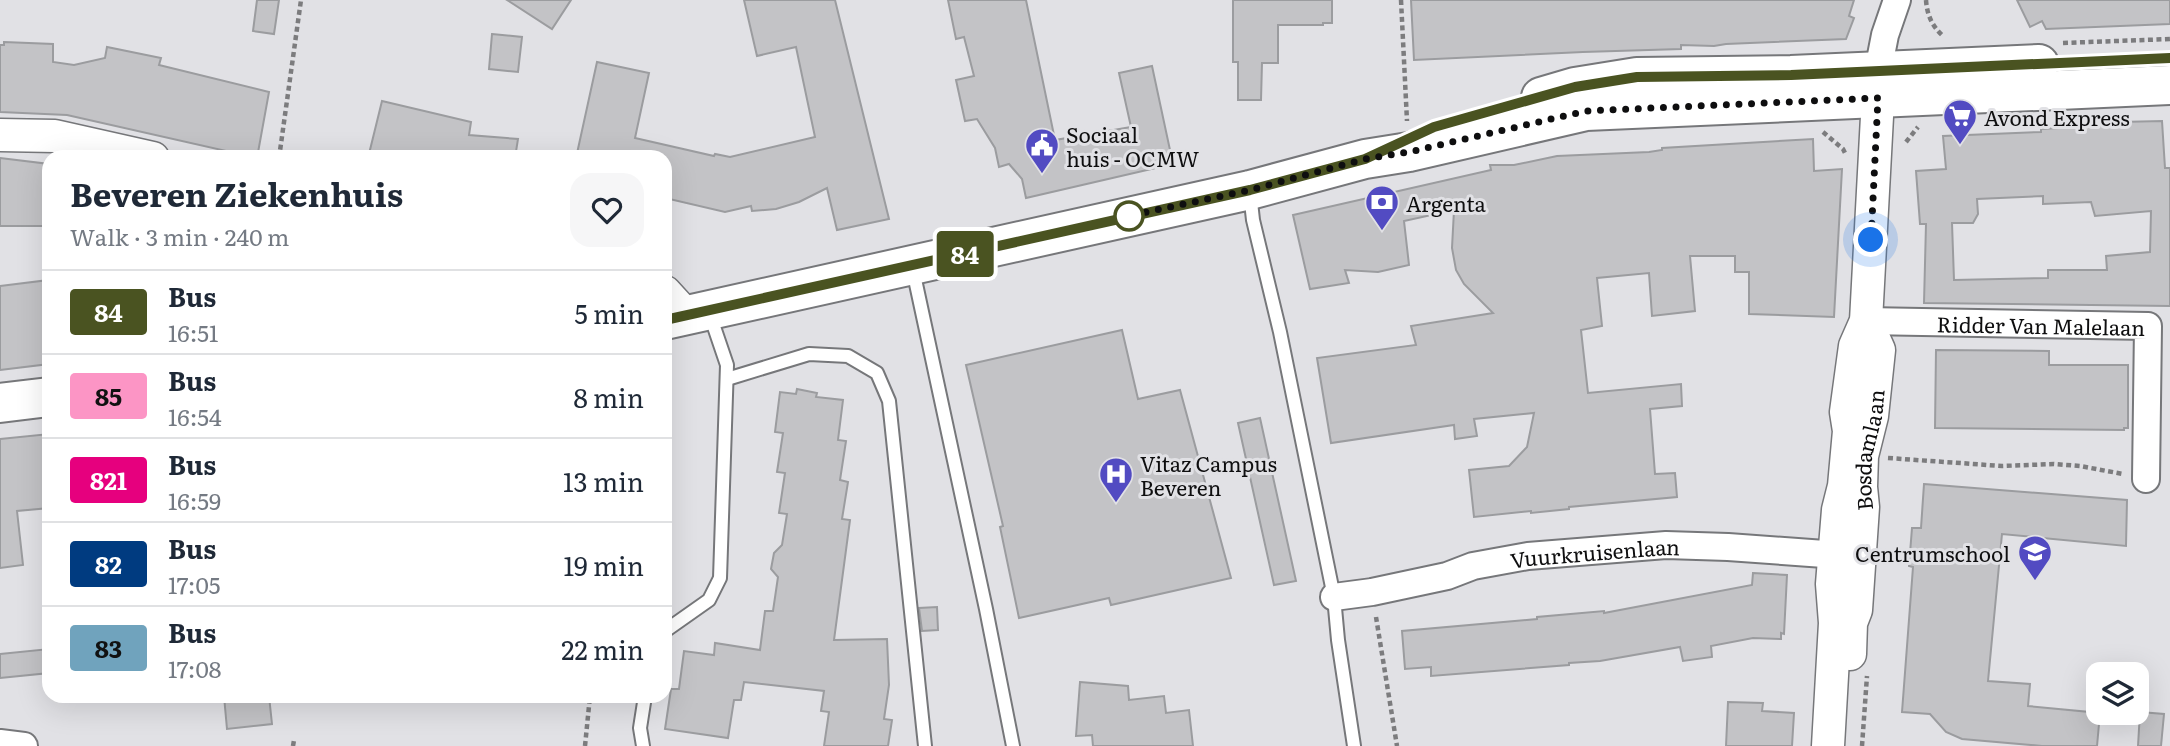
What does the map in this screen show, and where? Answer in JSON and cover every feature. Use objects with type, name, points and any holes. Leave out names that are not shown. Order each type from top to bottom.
[{"type":"main road","points":[[681,310],[967,254],[1190,201],[1250,190],[1365,159],[1409,152],[1586,111],[2170,58]]},
{"type":"main road","points":[[1365,159],[1434,127],[1575,87],[1637,77],[1878,84],[2170,85]]},
{"type":"main road","points":[[0,402],[42,398]]},
{"type":"street","points":[[1878,84],[1885,35],[1897,0]]},
{"type":"street","name":"Bosdamlaan","points":[[1844,746],[1852,623],[1856,610],[1838,510],[1844,486],[1849,431],[1846,412],[1855,346],[1866,321],[1878,84]]},
{"type":"street","points":[[0,135],[55,136],[117,150]]},
{"type":"street","name":"Ridder Van Malelaan","points":[[1866,321],[2148,326],[2146,479]]},
{"type":"street","name":"Vuurkruisenlaan","points":[[1334,597],[1372,592],[1447,576],[1473,566],[1528,556],[1666,545],[1847,555]]},
{"type":"street","name":"Bosdamlaan","points":[[1828,746],[1835,623],[1832,584],[1847,555]]},
{"type":"street","points":[[0,743],[24,746]]},
{"type":"lane","points":[[1250,190],[1253,220],[1280,332],[1334,597],[1354,746]]},
{"type":"lane","points":[[912,266],[1013,746]]},
{"type":"lane","points":[[672,626],[709,600],[720,578],[727,379],[727,365],[681,310]]},
{"type":"lane","points":[[727,379],[809,354],[848,356],[877,373],[889,401],[925,746]]},
{"type":"lane","points":[[643,746],[640,728],[644,703]]},
{"type":"path","points":[[280,150],[301,0]]},
{"type":"path","points":[[1401,0],[1408,139]]},
{"type":"path","points":[[1926,0],[1927,11],[1934,27],[1947,41]]},
{"type":"path","points":[[2061,43],[2170,38]]},
{"type":"path","points":[[1880,457],[2001,466],[2080,466],[2146,479]]},
{"type":"path","points":[[1372,592],[1396,746]]},
{"type":"path","points":[[1862,746],[1867,666]]},
{"type":"path","points":[[585,746],[589,703]]},
{"type":"building","points":[[257,0],[279,0],[274,34],[253,31]]},
{"type":"building","points":[[507,0],[571,0],[552,29]]},
{"type":"building","points":[[744,0],[835,0],[889,219],[837,230],[827,188],[799,202],[776,209],[752,211],[751,206],[725,212],[672,200],[672,150],[578,150],[597,62],[649,73],[635,138],[714,156],[730,157],[815,137],[796,47],[757,56]]},
{"type":"building","points":[[948,0],[1026,0],[1055,140],[1131,127],[1119,73],[1152,66],[1173,164],[1026,198],[1022,179],[1009,164],[999,167],[995,148],[977,119],[965,121],[956,80],[974,76],[964,37],[956,39]]},
{"type":"building","points":[[1233,0],[1332,0],[1332,23],[1278,25],[1278,63],[1262,63],[1261,100],[1238,100],[1238,62],[1233,62]]},
{"type":"building","points":[[1411,0],[1854,0],[1849,16],[1854,18],[1846,39],[1414,60]]},
{"type":"building","points":[[2017,0],[2170,0],[2170,24],[2046,29],[2042,21],[2030,27]]},
{"type":"building","points":[[492,34],[522,37],[518,72],[489,69]]},
{"type":"building","points":[[4,42],[53,44],[53,62],[74,65],[105,58],[107,47],[161,58],[159,65],[269,92],[258,150],[222,150],[67,115],[0,112],[0,45],[4,45]]},
{"type":"building","points":[[382,101],[471,122],[469,135],[518,139],[516,150],[370,150]]},
{"type":"building","points":[[2162,121],[2165,168],[2170,168],[2170,306],[1924,303],[1926,224],[1920,224],[1916,171],[1946,169],[1943,136],[2041,132],[2041,129],[2113,125],[2119,122]],"holes":[[[2043,196],[2043,204],[2091,202],[2095,216],[2151,211],[2150,252],[2106,256],[2107,270],[2048,270],[2048,278],[1954,280],[1952,223],[1973,223],[1978,214],[1977,199]]]},
{"type":"building","points":[[1813,139],[1814,171],[1842,169],[1834,317],[1749,314],[1749,272],[1735,272],[1735,256],[1690,256],[1695,311],[1652,316],[1649,273],[1597,278],[1602,326],[1581,330],[1588,393],[1681,384],[1682,406],[1650,409],[1655,474],[1675,473],[1677,497],[1474,517],[1469,470],[1509,466],[1527,447],[1534,413],[1474,419],[1477,436],[1455,439],[1454,425],[1331,443],[1317,358],[1416,345],[1411,326],[1493,313],[1464,284],[1456,270],[1452,248],[1454,210],[1404,221],[1409,265],[1378,272],[1345,270],[1349,283],[1310,289],[1293,215],[1491,170],[1490,165],[1514,165],[1557,156],[1649,152],[1662,148]]},
{"type":"building","points":[[0,158],[42,163],[42,226],[0,226]]},
{"type":"building","points":[[42,281],[42,365],[0,370],[0,286]]},
{"type":"building","points":[[1122,330],[1138,399],[1180,390],[1231,578],[1111,605],[1109,598],[1019,618],[1000,527],[1003,526],[966,365]]},
{"type":"building","points":[[1936,350],[2049,351],[2049,365],[2128,365],[2128,428],[1935,428]]},
{"type":"building","points":[[797,389],[817,393],[816,397],[843,400],[838,440],[846,441],[840,480],[848,482],[842,519],[850,520],[834,640],[887,639],[889,685],[884,719],[892,720],[888,746],[824,746],[829,712],[821,711],[824,691],[744,682],[741,700],[734,700],[728,738],[665,729],[669,703],[672,703],[672,689],[679,689],[684,651],[714,655],[715,643],[760,650],[765,611],[773,611],[778,577],[771,569],[774,553],[782,545],[787,514],[779,513],[785,473],[777,472],[783,433],[775,432],[780,392],[796,394]]},
{"type":"building","points":[[1260,418],[1296,581],[1274,585],[1238,423]]},
{"type":"building","points":[[42,435],[42,509],[17,511],[23,565],[0,568],[0,439]]},
{"type":"building","points":[[1924,484],[2127,500],[2126,546],[2002,534],[1988,681],[2030,684],[2028,706],[2086,712],[2086,725],[2099,725],[2097,746],[2042,746],[1962,739],[1946,732],[1930,714],[1902,712],[1913,567],[1909,566],[1912,528],[1921,528]]},
{"type":"building","points":[[1753,573],[1787,575],[1784,634],[1781,633],[1781,639],[1753,638],[1711,646],[1712,657],[1683,661],[1680,647],[1569,665],[1431,676],[1431,667],[1405,669],[1402,631],[1604,613],[1752,585]]},
{"type":"building","points":[[937,607],[938,630],[922,631],[919,608]]},
{"type":"building","points":[[42,650],[42,674],[0,678],[0,654]]},
{"type":"building","points":[[1080,682],[1128,686],[1129,700],[1164,696],[1166,713],[1189,710],[1193,746],[1093,746],[1092,735],[1076,736]]},
{"type":"building","points":[[1728,702],[1763,703],[1762,711],[1794,713],[1792,746],[1726,746]]},
{"type":"building","points":[[225,703],[270,703],[272,724],[227,729]]},
{"type":"building","points":[[2149,713],[2164,714],[2161,746],[2138,746],[2139,725],[2149,725]]},
{"type":"bus line","name":"84","points":[[672,319],[1190,201],[1250,190],[1365,159],[1434,127],[1575,87],[1637,77],[1791,75],[2170,58]]},
{"type":"place","name":"Avond Express","points":[[1960,146]]},
{"type":"place","name":"Sociaal huis - OCMW","points":[[1042,175]]},
{"type":"place","name":"Argenta","points":[[1382,232]]},
{"type":"place","name":"Vitaz Campus Beveren","points":[[1116,504]]},
{"type":"place","name":"Centrumschool","points":[[2035,582]]},
{"type":"route","points":[[1129,216],[1119,218],[1250,190],[1365,159],[1409,152],[1586,111],[1878,98],[1871,240]]}]
